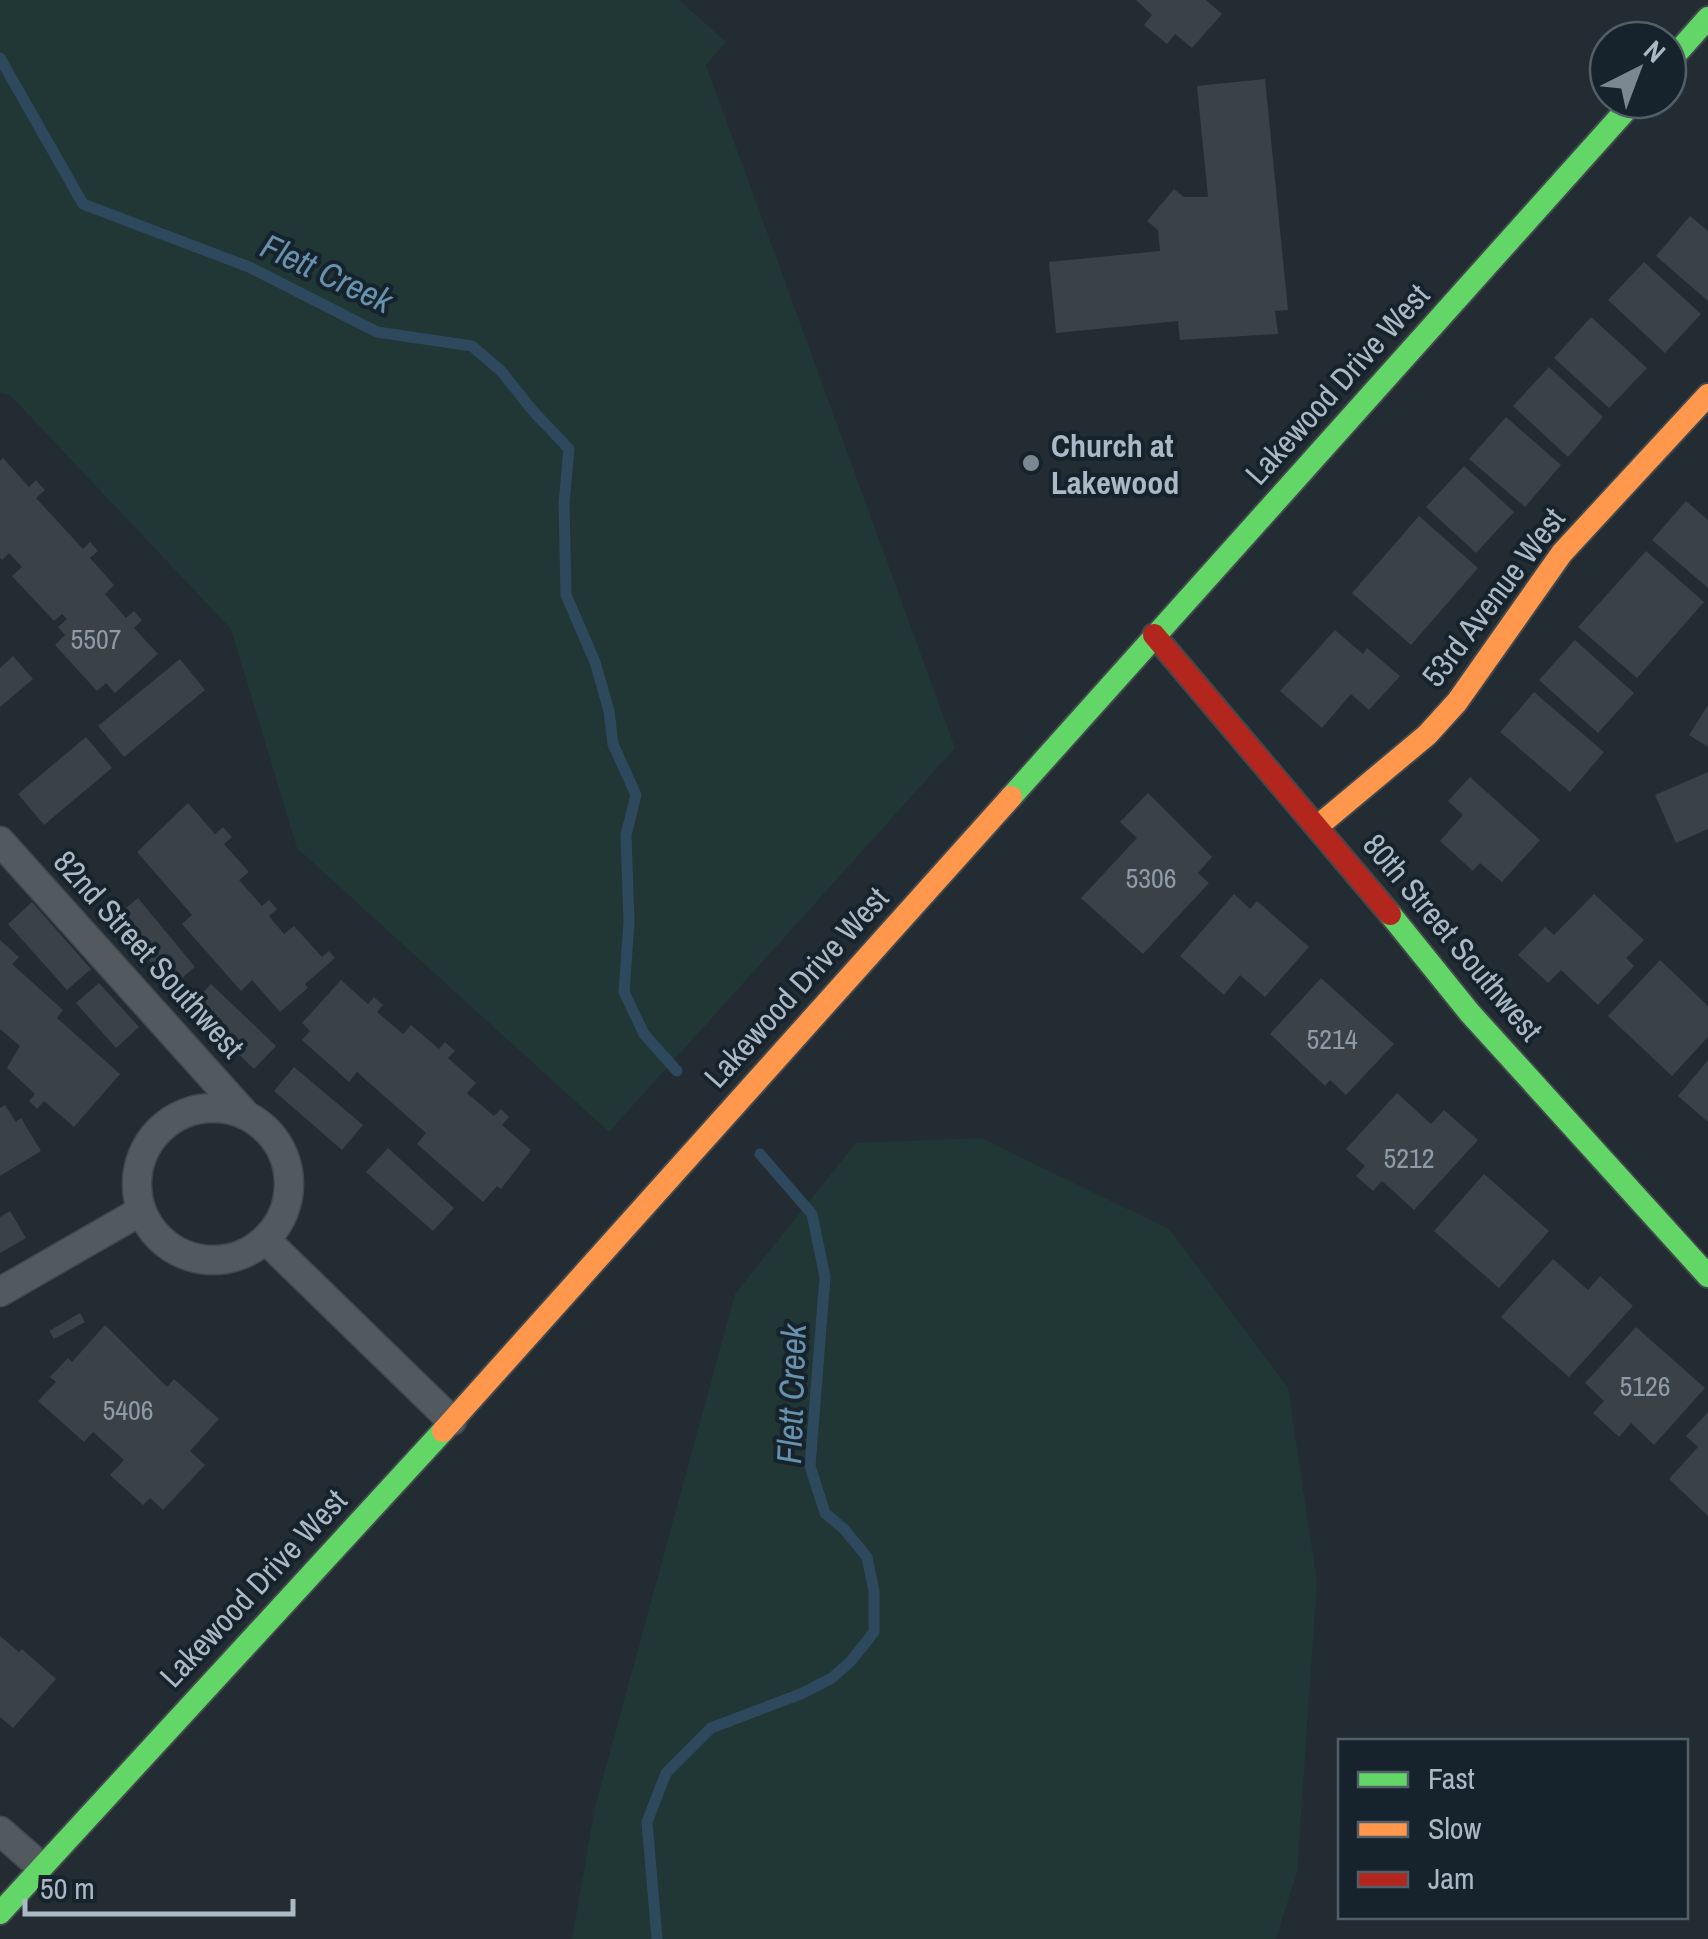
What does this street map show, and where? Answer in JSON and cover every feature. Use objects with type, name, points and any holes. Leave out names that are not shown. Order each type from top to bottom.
[{"type":"main road","points":[[1688,40],[1708,18]]},
{"type":"main road","name":"Lakewood Drive West","points":[[0,1913],[452,1421],[1617,120]]},
{"type":"main road","name":"53rd Avenue West","points":[[1318,826],[1434,728],[1457,702],[1562,553],[1708,394]]},
{"type":"main road","name":"80th Street Southwest","points":[[1154,635],[1318,826],[1469,1012],[1708,1276]]},
{"type":"street","name":"82nd Street Southwest","points":[[0,841],[245,1114]]},
{"type":"street","points":[[220,1107],[245,1114],[266,1128],[281,1148],[289,1172],[289,1196],[281,1220],[266,1240],[244,1254],[218,1261],[192,1258],[170,1248],[153,1232],[141,1211],[136,1186],[140,1160],[152,1138],[170,1119],[194,1110],[220,1107]]},
{"type":"street","points":[[0,1292],[141,1211]]},
{"type":"street","points":[[266,1240],[452,1421]]},
{"type":"street","points":[[0,1831],[40,1866]]},
{"type":"green space","points":[[0,0],[679,0],[726,42],[706,65],[955,748],[609,1132],[297,848],[231,629],[10,395],[0,393]]},
{"type":"green space","points":[[981,1138],[1169,1229],[1288,1388],[1317,1582],[1297,1872],[1276,1939],[572,1939],[595,1807],[735,1294],[856,1143]]},
{"type":"building","points":[[1136,0],[1206,0],[1222,14],[1192,48],[1175,34],[1167,44],[1144,25],[1152,15]]},
{"type":"building","points":[[1265,79],[1288,310],[1275,311],[1278,334],[1180,340],[1178,321],[1056,333],[1049,262],[1160,251],[1158,230],[1147,221],[1174,189],[1184,197],[1208,197],[1197,86]]},
{"type":"building","points":[[1690,216],[1708,231],[1708,301],[1656,256]]},
{"type":"building","points":[[1644,262],[1701,314],[1665,353],[1608,300]]},
{"type":"building","points":[[1591,317],[1647,368],[1609,408],[1554,358]]},
{"type":"building","points":[[1549,367],[1603,417],[1568,457],[1513,406]]},
{"type":"building","points":[[1506,417],[1561,465],[1525,507],[1469,459]]},
{"type":"building","points":[[3,458],[29,487],[36,480],[45,490],[36,498],[83,549],[90,542],[98,551],[90,558],[114,585],[105,594],[126,618],[134,611],[142,620],[134,628],[158,654],[115,693],[106,683],[97,691],[55,645],[65,635],[58,627],[67,619],[62,614],[54,621],[12,576],[22,567],[9,553],[0,558]]},
{"type":"building","points":[[1464,466],[1514,512],[1476,553],[1426,507]]},
{"type":"building","points":[[1686,501],[1708,520],[1708,588],[1652,540]]},
{"type":"building","points":[[1419,516],[1478,568],[1411,645],[1352,593]]},
{"type":"building","points":[[1646,551],[1704,602],[1637,678],[1578,627]]},
{"type":"building","points":[[1335,630],[1363,654],[1367,648],[1400,676],[1369,710],[1351,694],[1322,728],[1280,691]]},
{"type":"building","points":[[1575,640],[1634,693],[1598,733],[1539,680]]},
{"type":"building","points":[[13,656],[33,679],[0,707],[0,668]]},
{"type":"building","points":[[180,659],[205,690],[124,757],[98,726]]},
{"type":"building","points":[[1534,692],[1604,752],[1570,792],[1500,732]]},
{"type":"building","points":[[1708,705],[1708,747],[1689,735]]},
{"type":"building","points":[[86,737],[112,768],[44,825],[18,794]]},
{"type":"building","points":[[1708,772],[1708,829],[1676,843],[1655,795]]},
{"type":"building","points":[[1470,777],[1540,840],[1502,882],[1480,863],[1473,871],[1440,841],[1463,815],[1448,801]]},
{"type":"building","points":[[1148,793],[1212,857],[1198,873],[1209,883],[1143,954],[1081,898],[1137,838],[1120,822]]},
{"type":"building","points":[[188,803],[215,834],[223,827],[232,837],[224,844],[249,872],[239,880],[262,906],[269,900],[277,909],[269,916],[284,934],[294,926],[322,957],[329,951],[335,958],[280,1012],[252,980],[241,991],[182,924],[192,915],[137,852]]},
{"type":"building","points":[[1234,894],[1250,909],[1257,901],[1309,947],[1265,997],[1240,975],[1224,995],[1180,956]]},
{"type":"building","points":[[1594,894],[1644,940],[1626,958],[1634,966],[1598,1005],[1561,970],[1548,983],[1518,955],[1545,927],[1554,935]]},
{"type":"building","points":[[138,898],[195,967],[171,987],[114,918]]},
{"type":"building","points":[[32,902],[91,969],[67,990],[8,924]]},
{"type":"building","points":[[0,940],[19,957],[12,964],[63,1010],[57,1018],[120,1074],[74,1127],[44,1101],[37,1109],[29,1101],[35,1094],[7,1068],[20,1046],[0,1029]]},
{"type":"building","points":[[1660,960],[1708,1006],[1708,1037],[1672,1076],[1608,1016]]},
{"type":"building","points":[[1321,978],[1394,1044],[1346,1095],[1330,1080],[1325,1086],[1270,1034]]},
{"type":"building","points":[[341,980],[368,1004],[374,997],[383,1005],[377,1012],[403,1034],[411,1025],[439,1049],[445,1042],[455,1051],[448,1058],[476,1083],[467,1093],[494,1116],[501,1109],[509,1117],[502,1125],[531,1150],[501,1189],[497,1186],[483,1202],[417,1144],[426,1133],[357,1072],[349,1082],[302,1040],[310,1031],[302,1023]]},
{"type":"building","points":[[99,983],[139,1027],[116,1048],[76,1003]]},
{"type":"building","points":[[211,984],[276,1046],[254,1069],[189,1007]]},
{"type":"building","points":[[1708,1060],[1708,1122],[1678,1096]]},
{"type":"building","points":[[294,1067],[363,1125],[342,1150],[274,1091]]},
{"type":"building","points":[[1397,1093],[1431,1124],[1444,1110],[1478,1140],[1414,1210],[1382,1181],[1373,1191],[1356,1176],[1365,1166],[1346,1149]]},
{"type":"building","points":[[5,1105],[16,1122],[21,1118],[41,1151],[0,1176],[0,1108]]},
{"type":"building","points":[[388,1148],[454,1208],[433,1231],[366,1172]]},
{"type":"building","points":[[1484,1174],[1549,1231],[1499,1288],[1434,1231]]},
{"type":"building","points":[[10,1211],[26,1238],[0,1253],[0,1217]]},
{"type":"building","points":[[1553,1259],[1588,1290],[1600,1276],[1633,1306],[1569,1377],[1501,1317]]},
{"type":"building","points":[[80,1313],[85,1322],[54,1339],[49,1331]]},
{"type":"building","points":[[105,1325],[167,1387],[174,1379],[219,1419],[190,1451],[205,1465],[163,1510],[150,1498],[143,1505],[110,1475],[124,1460],[93,1432],[84,1442],[38,1401],[56,1382],[50,1377],[68,1358],[72,1362]]},
{"type":"building","points":[[1636,1327],[1705,1388],[1654,1445],[1631,1423],[1619,1437],[1593,1413],[1604,1401],[1585,1383]]},
{"type":"building","points":[[1708,1412],[1708,1516],[1669,1479],[1698,1447],[1686,1436]]},
{"type":"building","points":[[0,1636],[19,1652],[22,1649],[56,1679],[13,1728],[0,1717]]},
{"type":"waterway","name":"Flett Creek","points":[[0,58],[83,204],[249,267],[377,332],[472,346],[501,371],[569,449],[564,503],[566,595],[595,662],[609,711],[613,744],[636,795],[626,835],[629,922],[624,992],[644,1034],[677,1071]]},
{"type":"waterway","name":"Flett Creek","points":[[657,1939],[647,1822],[666,1773],[711,1728],[832,1678],[874,1632],[874,1591],[867,1557],[825,1513],[810,1466],[825,1277],[812,1214],[760,1154]]},
{"type":"traffic: fast","points":[[1688,40],[1708,18]]},
{"type":"traffic: fast","points":[[1011,797],[1617,120]]},
{"type":"traffic: fast","points":[[1390,914],[1469,1012],[1708,1276]]},
{"type":"traffic: fast","points":[[0,1913],[443,1431]]},
{"type":"traffic: slow","points":[[1318,826],[1427,735],[1457,702],[1562,553],[1708,395]]},
{"type":"traffic: slow","points":[[443,1431],[1011,797]]},
{"type":"traffic: jam","points":[[1154,635],[1390,914]]},
{"type":"place","name":"Church at Lakewood","points":[[1031,463]]}]
